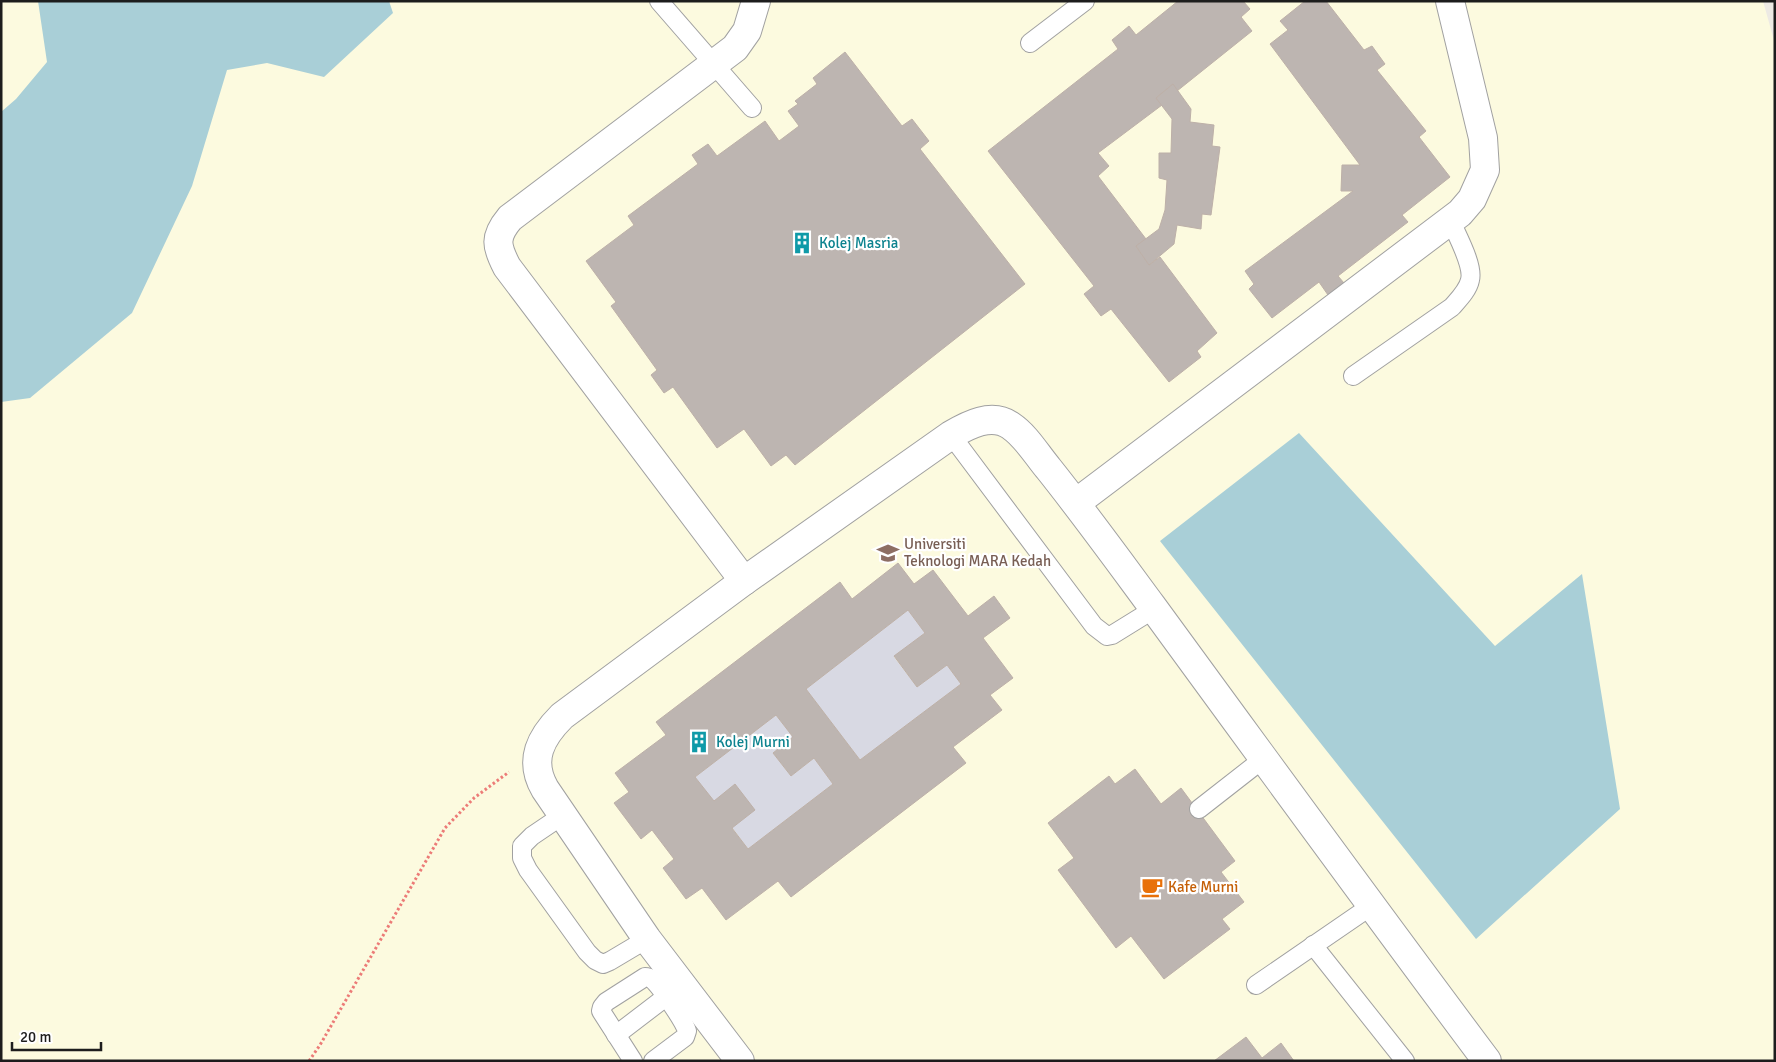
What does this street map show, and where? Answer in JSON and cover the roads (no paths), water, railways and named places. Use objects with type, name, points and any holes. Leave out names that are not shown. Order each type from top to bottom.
[{"type":"street","points":[[744,581],[507,267],[498,251],[498,238],[502,227],[510,218],[735,48],[747,31],[756,1]]},
{"type":"street","points":[[1076,503],[1460,213],[1472,199],[1484,170],[1483,138],[1450,1]]},
{"type":"street","points":[[740,1061],[674,991],[648,939],[538,779],[536,768],[542,741],[562,716],[744,581],[951,435],[978,422],[990,420],[1004,422],[1020,433],[1076,503],[1487,1061]]},
{"type":"lane","points":[[659,1],[752,108]]},
{"type":"lane","points":[[1030,43],[1085,1]]},
{"type":"lane","points":[[1352,376],[1452,307],[1463,294],[1471,279],[1469,264],[1450,219]]},
{"type":"lane","points":[[951,435],[1094,626],[1107,636],[1112,635],[1154,609]]},
{"type":"lane","points":[[1200,809],[1263,759]]},
{"type":"lane","points":[[563,815],[532,836],[522,846],[522,858],[528,870],[587,952],[595,960],[603,964],[648,939]]},
{"type":"lane","points":[[1256,985],[1371,906]]},
{"type":"lane","points":[[1313,946],[1405,1061]]},
{"type":"lane","points":[[632,1061],[601,1011],[606,1002],[644,976],[650,977],[674,991],[687,1032],[685,1037],[653,1061]]},
{"type":"lane","points":[[616,1035],[674,991]]},
{"type":"water","points":[[38,1],[389,1],[393,13],[324,77],[267,63],[227,70],[192,186],[132,313],[30,398],[1,402],[1,112],[16,99],[47,62]]},
{"type":"water","points":[[1299,433],[1495,646],[1582,574],[1620,809],[1476,939],[1160,541]]},
{"type":"place","name":"Kolej Masria","points":[[802,243]]},
{"type":"place","name":"Universiti Teknologi MARA Kedah","points":[[888,553]]},
{"type":"place","name":"Kolej Murni","points":[[699,742]]},
{"type":"place","name":"Kafe Murni","points":[[1152,887]]}]
